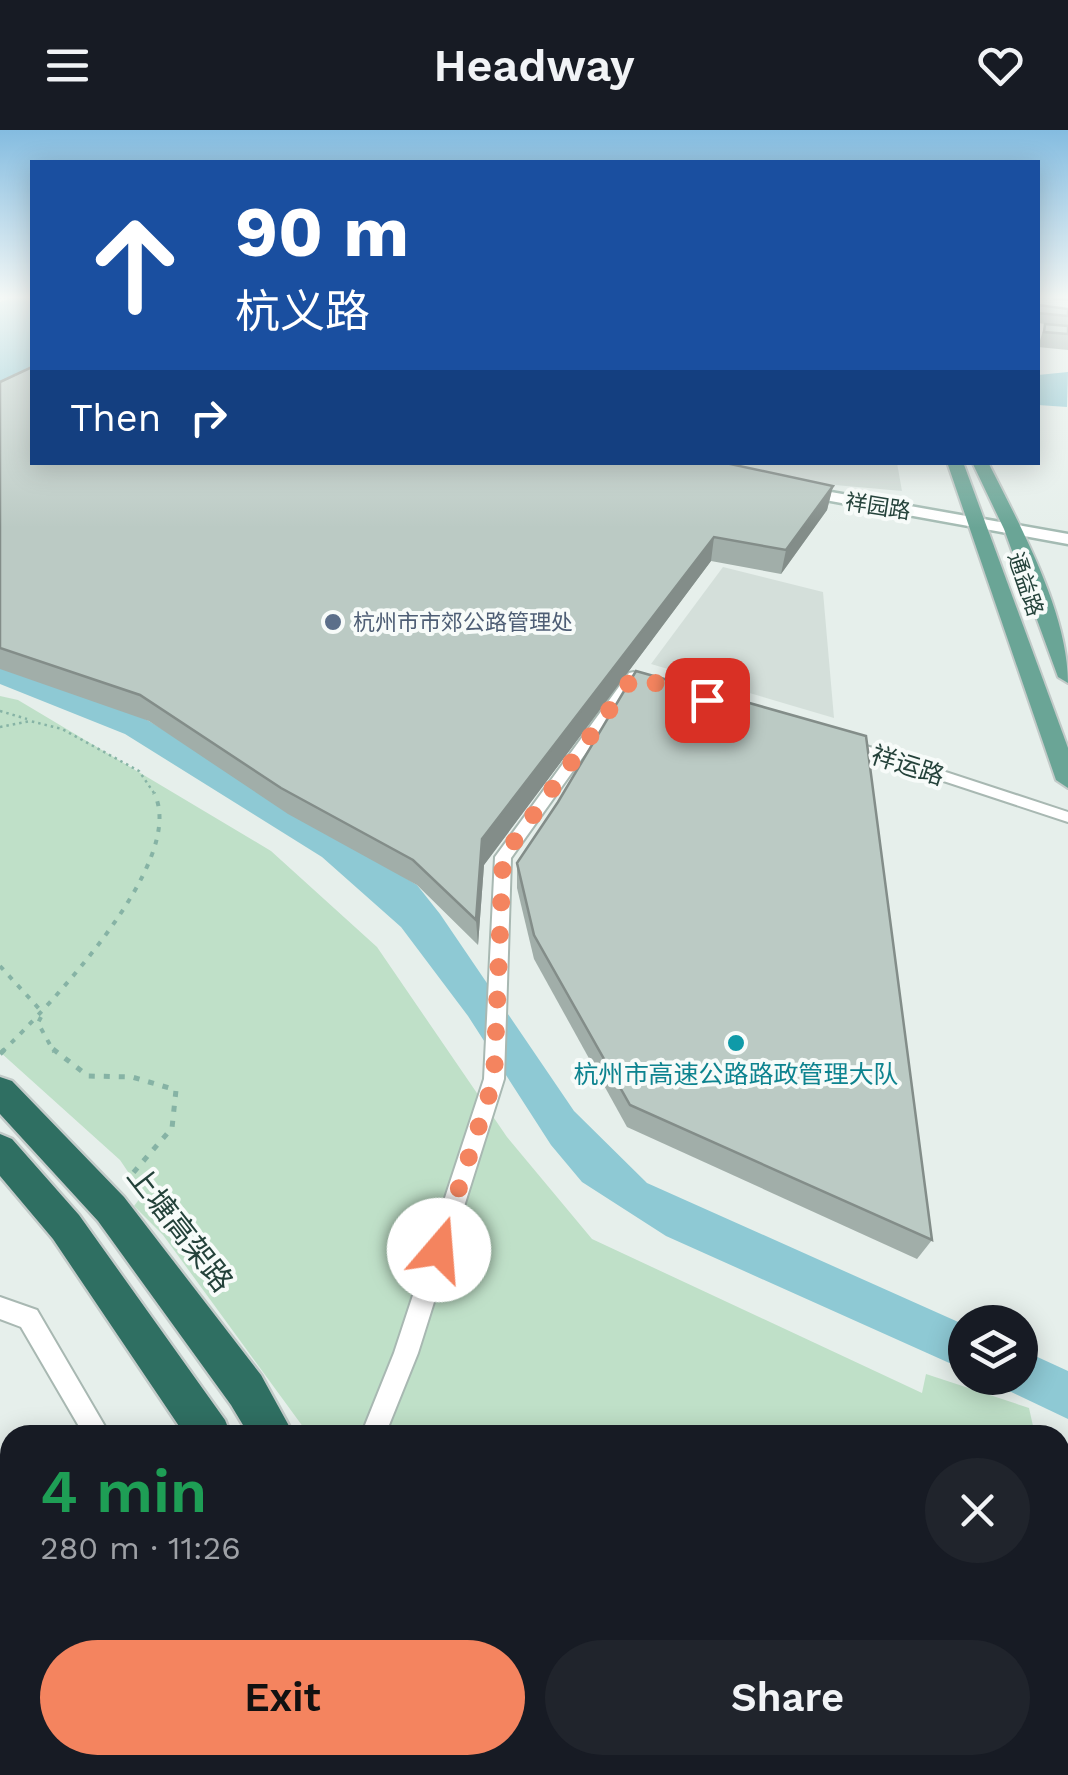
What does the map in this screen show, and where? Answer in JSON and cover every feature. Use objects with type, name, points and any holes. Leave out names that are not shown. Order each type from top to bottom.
[{"type":"highway","name":"上塘高架路","points":[[0,1092],[111,1209],[246,1390],[267,1425]]},
{"type":"highway","points":[[0,1150],[66,1227],[203,1425]]},
{"type":"main road","name":"通益路","points":[[956,465],[1068,780]]},
{"type":"main road","name":"通益路","points":[[981,465],[1009,521],[1068,676]]},
{"type":"street","name":"祥园路","points":[[781,488],[977,520],[1068,524]]},
{"type":"street","name":"祥园路","points":[[1009,521],[1068,539]]},
{"type":"street","points":[[377,1425],[406,1353],[494,1079],[503,857],[634,676],[653,682]]},
{"type":"street","name":"祥运路","points":[[824,738],[1068,817]]},
{"type":"street","points":[[0,1308],[28,1318],[92,1425]]},
{"type":"path","points":[[0,711],[80,738],[148,778],[161,807],[159,844],[144,878],[43,1013],[0,1054]]},
{"type":"path","points":[[0,727],[32,720]]},
{"type":"path","points":[[0,966],[43,1013]]},
{"type":"path","points":[[43,1013],[38,1024],[54,1052],[88,1076],[115,1073],[155,1080],[176,1090],[172,1128],[123,1184]]},
{"type":"shaded area","points":[[710,465],[897,465],[902,491],[790,481]]},
{"type":"shaded area","points":[[723,567],[823,592],[834,718],[651,664]]},
{"type":"green space","points":[[0,696],[18,700],[271,851],[377,947],[507,1137],[592,1239],[922,1393],[926,1374],[948,1381],[948,1395],[990,1395],[1029,1408],[1033,1425],[302,1425],[163,1235],[134,1206],[143,1194],[120,1160],[0,1052]]},
{"type":"water","points":[[0,375],[29,375],[0,391]]},
{"type":"water","points":[[1040,375],[1068,375],[1067,407],[1040,405]]},
{"type":"water","points":[[0,662],[105,699],[149,721],[417,885],[574,1111],[647,1183],[948,1317],[948,1362],[666,1236],[582,1182],[551,1145],[468,1016],[401,927],[322,857],[125,734],[0,684]]},
{"type":"water","points":[[1038,1357],[1068,1371],[1068,1419],[1018,1395],[1038,1395]]},
{"type":"building","name":"杭州市市郊公路管理处","points":[[15,375],[30,375],[30,465],[735,465],[833,486],[786,550],[714,537],[482,839],[476,920],[413,860],[281,788],[140,695],[0,648],[0,382]]},
{"type":"building","name":"杭州市高速公路路政管理大队","points":[[636,671],[866,736],[932,1240],[630,1105],[534,935],[517,863]]},
{"type":"place","name":"杭州市市郊公路管理处","points":[[333,622]]},
{"type":"place","name":"杭州市高速公路路政管理大队","points":[[736,1043]]},
{"type":"route","points":[[439,1250],[494,1079],[503,857],[634,676],[707,700]]}]
